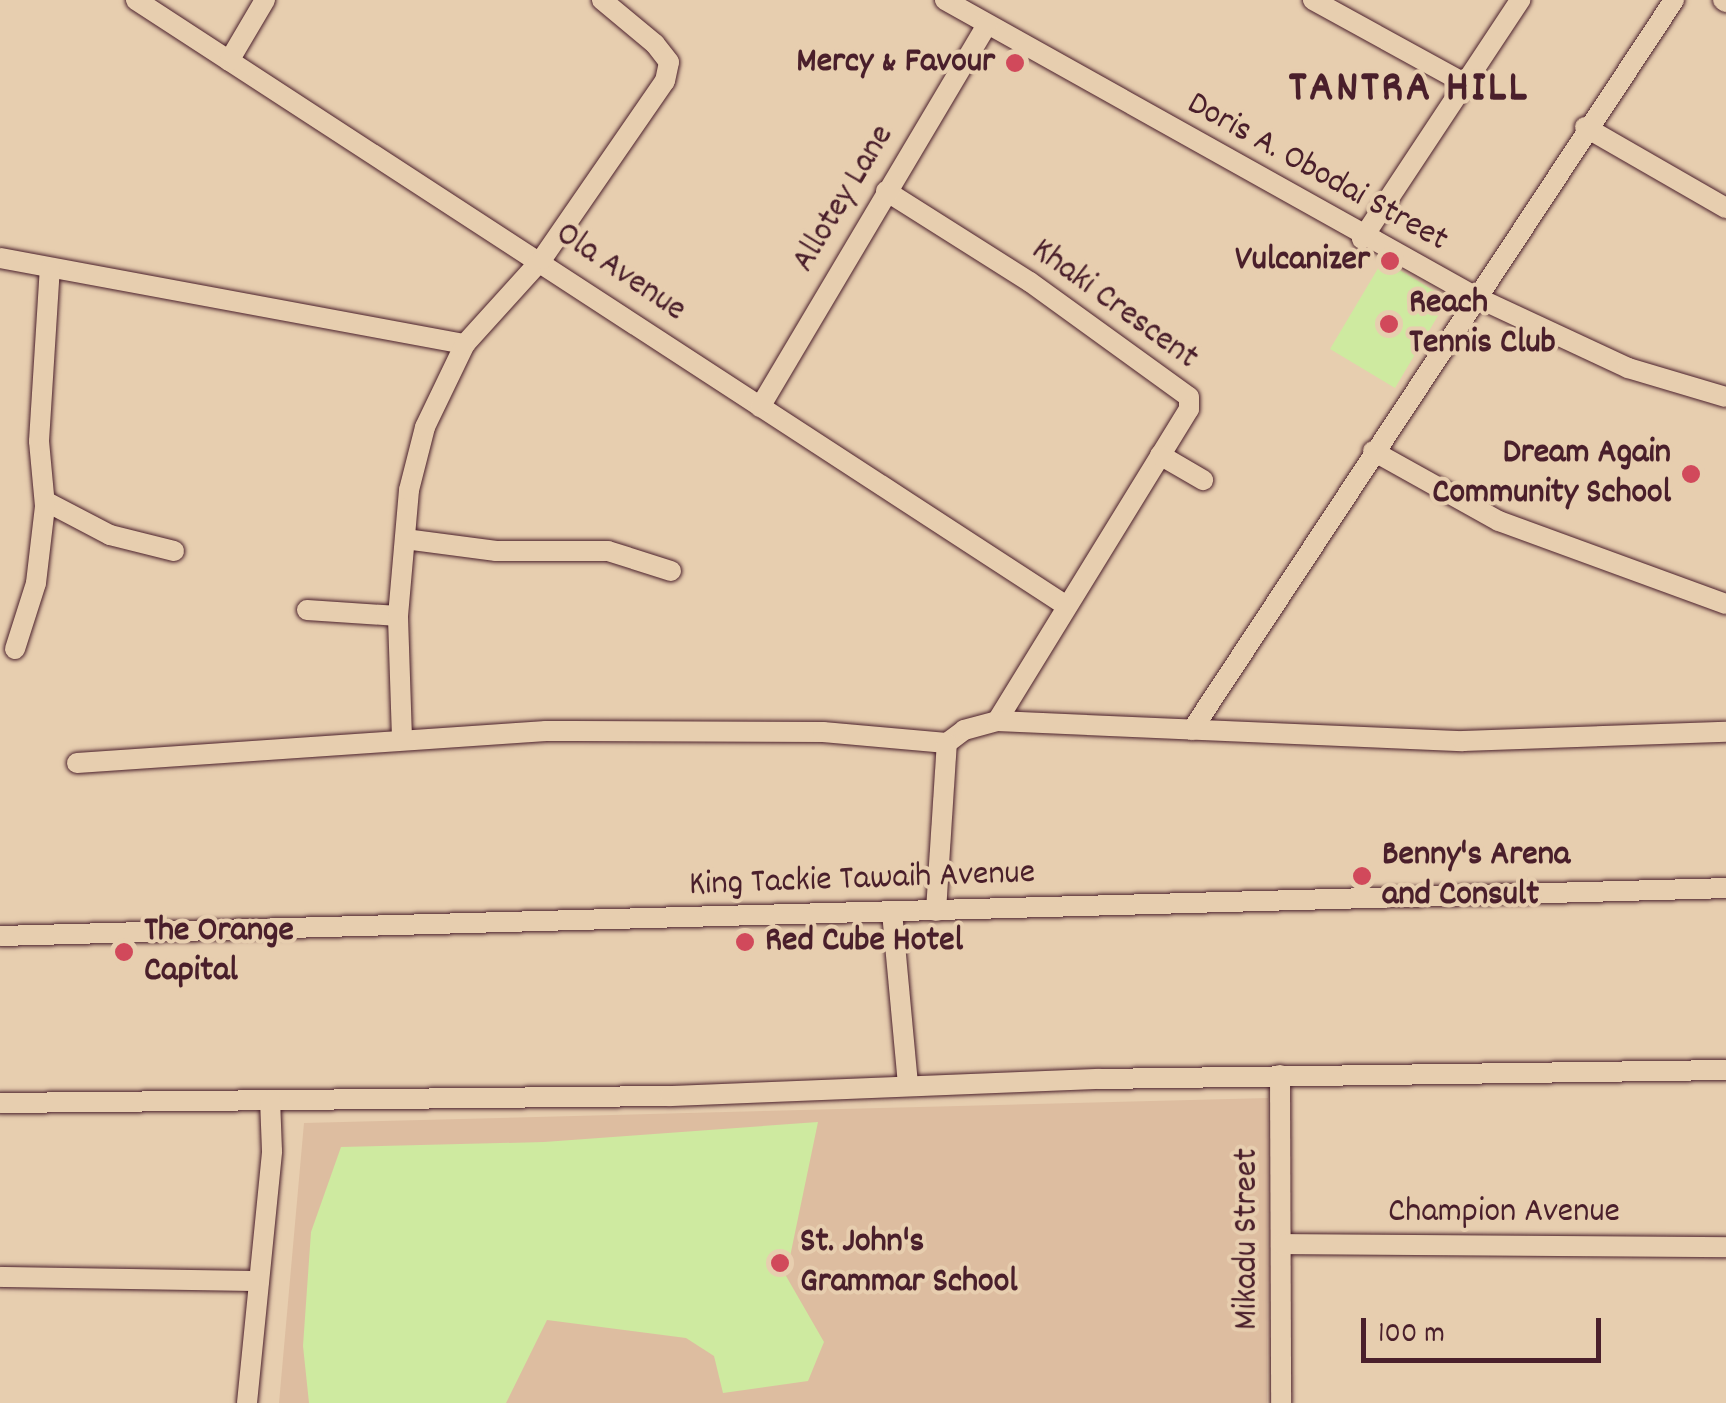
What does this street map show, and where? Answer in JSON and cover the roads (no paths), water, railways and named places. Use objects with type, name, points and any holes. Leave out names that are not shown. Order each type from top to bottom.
[{"type":"street","name":"Ola Avenue","points":[[136,0],[542,260],[1065,605]]},
{"type":"street","points":[[229,61],[265,0]]},
{"type":"street","points":[[402,738],[398,616],[405,539],[425,427],[465,344],[542,260],[665,81],[669,62],[655,44],[602,0]]},
{"type":"street","name":"Doris A. Obodai Street","points":[[945,0],[1362,238],[1478,298],[1628,368],[1726,397]]},
{"type":"street","points":[[1312,0],[1466,84]]},
{"type":"street","points":[[1362,238],[1520,0]]},
{"type":"street","points":[[1192,730],[1372,451],[1478,298],[1585,127],[1674,0]]},
{"type":"street","name":"Allotey Lane","points":[[760,407],[987,26]]},
{"type":"street","points":[[1585,127],[1726,208]]},
{"type":"street","name":"Khaki Crescent","points":[[886,191],[1183,387],[1190,410],[1065,605],[997,721]]},
{"type":"street","points":[[0,258],[465,344]]},
{"type":"street","points":[[15,650],[36,583],[45,501],[39,441],[50,268]]},
{"type":"street","points":[[1372,451],[1499,522],[1726,604]]},
{"type":"street","points":[[1160,455],[1203,480]]},
{"type":"street","points":[[45,501],[93,528],[174,551]]},
{"type":"street","points":[[405,539],[496,550],[608,552],[671,571]]},
{"type":"street","points":[[308,610],[398,616]]},
{"type":"street","points":[[77,763],[402,738],[823,732],[947,744],[964,730],[997,721],[1480,741],[1726,732]]},
{"type":"street","points":[[936,911],[947,744]]},
{"type":"street","name":"King Tackie Tawaih Avenue","points":[[0,936],[1726,888]]},
{"type":"street","points":[[892,912],[908,1086]]},
{"type":"street","points":[[0,1103],[670,1096],[1280,1075],[1726,1070]]},
{"type":"street","name":"Mikadu Street","points":[[1280,1075],[1281,1403]]},
{"type":"street","points":[[247,1403],[270,1100]]},
{"type":"street","name":"Champion Avenue","points":[[1282,1244],[1726,1247]]},
{"type":"street","points":[[0,1277],[258,1281]]},
{"type":"place","name":"Mercy & Favour","points":[[1015,63]]},
{"type":"place","name":"Vulcanizer","points":[[1390,261]]},
{"type":"place","name":"Reach Tennis Club","points":[[1389,324]]},
{"type":"place","name":"Dream Again Community School","points":[[1691,474]]},
{"type":"place","name":"Benny's Arena and Consult","points":[[1362,876]]},
{"type":"place","name":"Red Cube Hotel","points":[[745,942]]},
{"type":"place","name":"The Orange Capital","points":[[124,952]]},
{"type":"place","name":"St. John's Grammar School","points":[[780,1263]]},
{"type":"district","name":"TANTRA HILL","points":[[1409,91]]}]
